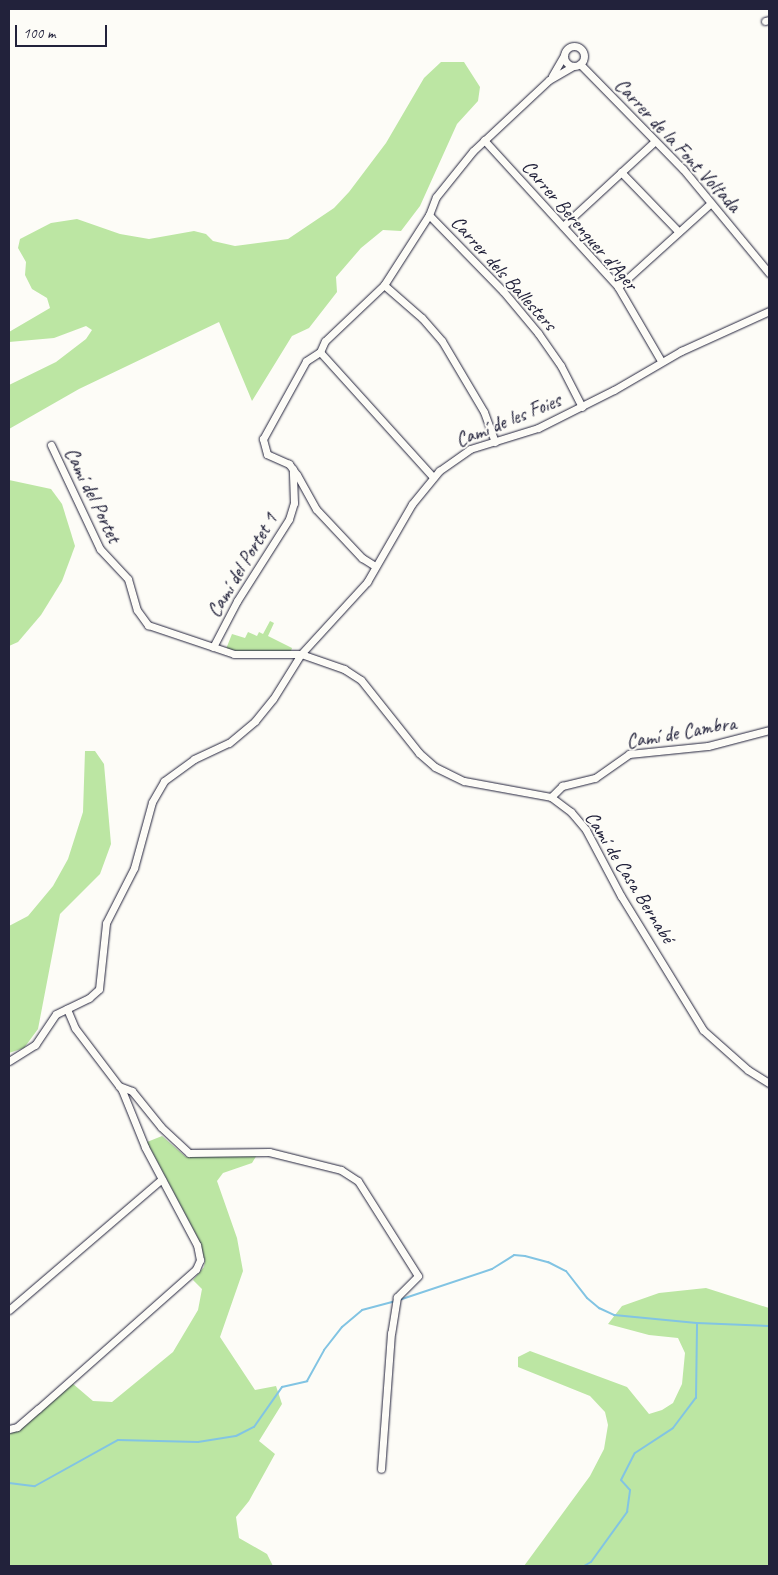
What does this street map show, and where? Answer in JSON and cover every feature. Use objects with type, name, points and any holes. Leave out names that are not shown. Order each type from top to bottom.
[{"type":"street","points":[[375,566],[362,558],[316,510],[293,469],[267,454],[263,439],[306,361],[320,352],[325,341],[384,285],[429,215],[436,197],[484,140],[548,80],[570,47],[580,49],[583,54],[577,65],[548,80]]},
{"type":"street","points":[[564,55],[567,64],[577,65]]},
{"type":"street","name":"Carrer de la Font Voltada","points":[[577,65],[654,142],[660,144],[769,273]]},
{"type":"street","name":"Carrer Berenguer d'Ager","points":[[484,140],[618,286],[661,361]]},
{"type":"street","points":[[564,226],[654,142]]},
{"type":"street","points":[[621,172],[679,232]]},
{"type":"street","points":[[618,286],[711,203]]},
{"type":"street","name":"Carrer dels Ballesters","points":[[429,215],[503,290],[538,333],[561,366],[582,406]]},
{"type":"street","points":[[384,285],[422,318],[442,341],[484,412],[495,442]]},
{"type":"street","name":"Camí de les Foies","points":[[67,1009],[93,996],[99,989],[106,923],[134,868],[155,793],[176,769],[229,743],[248,728],[273,700],[301,654],[363,587],[412,504],[433,477],[462,453],[515,437],[582,406],[661,361],[769,311]]},
{"type":"street","points":[[320,352],[433,477]]},
{"type":"street","name":"Camí del Portet","points":[[51,445],[100,549],[131,586],[141,619],[156,631],[242,655],[301,654]]},
{"type":"street","name":"Camí del Portet 1","points":[[213,646],[236,601],[289,519],[294,503],[293,469]]},
{"type":"street","name":"Camí de Casa Bernabé","points":[[301,654],[344,669],[361,680],[420,753],[450,776],[464,781],[551,798],[571,812],[586,830],[612,879],[703,1030],[748,1070],[769,1083]]},
{"type":"street","name":"Camí de Cambra","points":[[551,798],[562,786],[595,778],[629,754],[708,746],[769,730]]},
{"type":"street","points":[[9,1061],[28,1052],[40,1039],[48,1021],[67,1009],[75,1028],[120,1086],[162,1179],[197,1245],[199,1265],[38,1409],[9,1429]]},
{"type":"street","points":[[120,1086],[132,1091],[162,1127],[189,1153],[270,1152],[353,1175],[418,1276],[397,1301],[390,1333],[381,1470]]},
{"type":"street","points":[[9,1310],[162,1179]]},
{"type":"green space","points":[[441,62],[464,62],[480,87],[478,101],[457,124],[420,206],[401,231],[383,230],[361,248],[336,277],[337,292],[309,328],[292,336],[252,401],[219,322],[79,389],[9,429],[9,385],[56,362],[86,339],[92,330],[86,326],[54,338],[9,342],[9,332],[50,308],[47,298],[32,289],[25,275],[26,262],[18,248],[20,239],[51,223],[77,219],[120,234],[149,239],[194,231],[206,234],[213,241],[235,246],[288,239],[334,208],[349,192],[386,143],[424,78]]},
{"type":"green space","points":[[9,480],[51,489],[62,504],[75,546],[62,581],[41,615],[18,642],[9,646]]},
{"type":"green space","points":[[270,621],[274,623],[268,636],[292,648],[291,651],[243,652],[226,649],[232,634],[245,638],[248,632],[257,636],[259,632],[263,634]]},
{"type":"green space","points":[[85,751],[95,751],[104,764],[111,844],[100,874],[60,914],[38,1029],[24,1048],[9,1053],[9,926],[28,916],[53,886],[68,859],[83,812]]},
{"type":"green space","points":[[162,1136],[186,1157],[257,1155],[252,1163],[223,1173],[217,1181],[237,1238],[243,1271],[220,1337],[255,1390],[276,1386],[282,1404],[259,1441],[275,1454],[249,1501],[236,1517],[239,1538],[267,1554],[273,1566],[9,1566],[9,1434],[21,1429],[72,1383],[93,1401],[112,1402],[173,1352],[198,1310],[202,1289],[193,1280],[204,1267],[205,1261],[198,1238],[147,1142]]},
{"type":"green space","points":[[706,1288],[769,1308],[769,1566],[524,1566],[590,1476],[604,1449],[608,1425],[605,1412],[590,1396],[518,1367],[518,1357],[530,1351],[627,1387],[649,1414],[662,1410],[673,1403],[682,1384],[685,1353],[678,1338],[649,1335],[608,1324],[622,1306],[659,1293]]},
{"type":"waterway","points":[[399,1300],[492,1269],[514,1255],[548,1262],[566,1271],[587,1298],[599,1308],[614,1315],[697,1323]]},
{"type":"waterway","points":[[9,1483],[35,1486],[118,1440],[198,1442],[236,1436],[254,1427],[282,1387],[307,1381],[324,1350],[342,1327],[362,1310],[395,1301]]},
{"type":"waterway","points":[[584,1566],[591,1562],[627,1512],[630,1490],[621,1480],[635,1453],[673,1428],[696,1398],[697,1323],[769,1326]]}]
